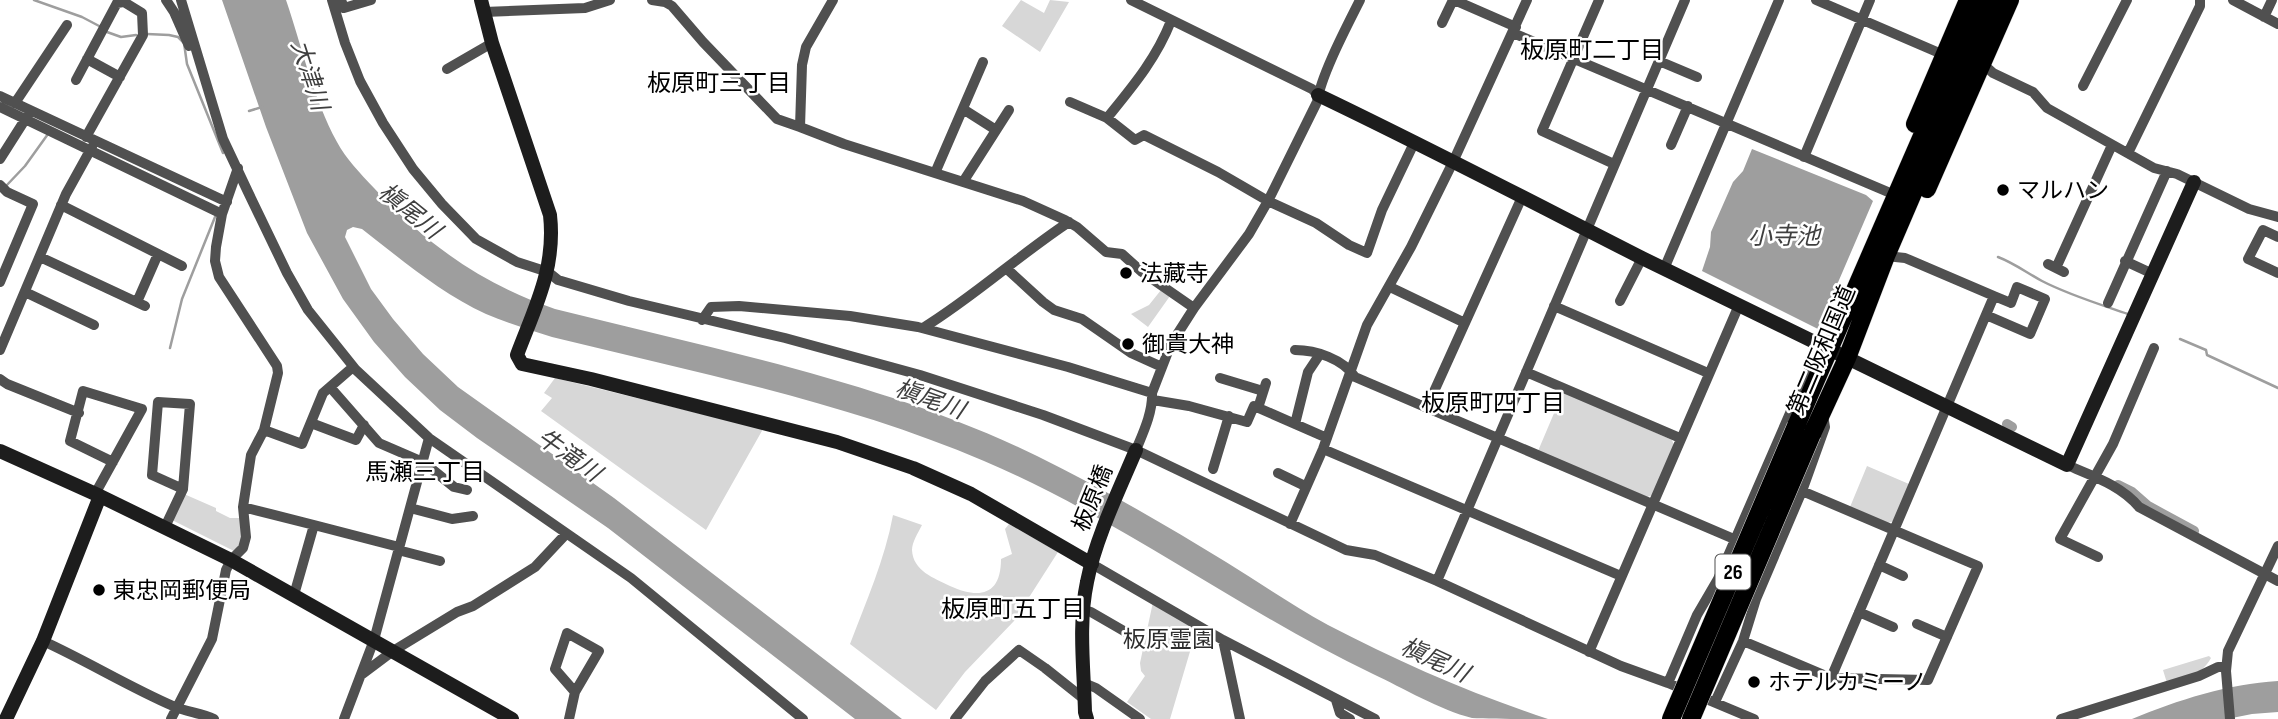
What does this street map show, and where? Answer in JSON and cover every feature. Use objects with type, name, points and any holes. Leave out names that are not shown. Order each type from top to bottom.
[{"type":"highway","name":"第二阪和国道","points":[[1877,236],[1888,192],[1968,0]]},
{"type":"highway","name":"第二阪和国道","points":[[1691,719],[1847,358],[1982,0]]},
{"type":"highway","name":"第二阪和国道","points":[[1671,719],[1877,236],[1920,161],[1996,0]]},
{"type":"highway","name":"26","points":[[1887,254],[1911,225],[2010,0]]},
{"type":"street","points":[[166,0],[174,12],[193,58],[202,69]]},
{"type":"street","points":[[181,0],[223,139],[297,292],[308,310],[354,367],[429,438],[631,578],[803,719]]},
{"type":"street","points":[[332,0],[360,81],[413,169],[442,204],[477,239],[517,262],[558,280],[702,320],[785,338],[920,375],[1043,415],[1346,550],[1375,555],[1621,666],[1754,719]]},
{"type":"street","points":[[341,0],[344,8],[371,0]]},
{"type":"street","points":[[607,0],[585,8],[562,4],[482,6],[550,215],[552,233],[547,276],[517,355],[519,360],[525,365],[591,379],[837,442],[913,468],[971,494],[1223,640],[1375,719]]},
{"type":"street","points":[[652,0],[672,6],[703,43],[777,119],[844,145],[1023,201],[1069,222],[1106,252],[1122,254],[1142,272],[1194,308]]},
{"type":"street","points":[[800,127],[802,65],[806,47],[833,0]]},
{"type":"street","points":[[1131,0],[1828,350],[2067,465],[2095,474],[2131,497],[2139,507],[2265,570],[2278,581]]},
{"type":"street","points":[[1133,456],[1145,428],[1152,396],[1171,344],[1194,308],[1240,248],[1268,201],[1317,102],[1347,25],[1360,0]]},
{"type":"street","points":[[1442,23],[1453,0],[1574,57],[1888,192]]},
{"type":"street","points":[[1290,524],[1323,449],[1367,326],[1390,287],[1453,162],[1527,0]]},
{"type":"street","points":[[1599,0],[1542,131],[1614,163]]},
{"type":"street","points":[[1437,581],[1685,0]]},
{"type":"street","points":[[1664,268],[1779,0]]},
{"type":"street","points":[[1816,0],[1944,55]]},
{"type":"street","points":[[1804,157],[1870,0]]},
{"type":"street","points":[[2083,86],[2114,14],[2127,0]]},
{"type":"street","points":[[2128,153],[2200,6],[2200,0]]},
{"type":"street","points":[[2233,0],[2278,24]]},
{"type":"street","points":[[2264,17],[2272,0]]},
{"type":"street","points":[[0,351],[61,205],[143,35],[142,13],[124,2],[117,3],[76,80]]},
{"type":"street","points":[[1107,118],[1150,65],[1171,21]]},
{"type":"street","points":[[15,103],[67,25]]},
{"type":"street","points":[[447,69],[492,43]]},
{"type":"street","points":[[87,59],[120,78]]},
{"type":"street","points":[[1659,61],[1697,77]]},
{"type":"street","points":[[935,173],[982,62]]},
{"type":"street","points":[[1983,64],[2033,92],[2047,108],[2154,168],[2194,182],[2249,209],[2273,215]]},
{"type":"street","points":[[0,96],[15,103],[28,115]]},
{"type":"street","points":[[1069,102],[1107,118],[1135,141],[1144,135],[1218,172],[1268,201],[1316,223],[1367,253],[1382,211],[1415,141]]},
{"type":"street","points":[[1671,145],[1688,106]]},
{"type":"street","points":[[0,107],[28,115],[227,202]]},
{"type":"street","points":[[963,109],[996,130]]},
{"type":"street","points":[[963,182],[1009,110]]},
{"type":"street","points":[[0,159],[28,115]]},
{"type":"street","points":[[91,143],[222,214]]},
{"type":"street","points":[[2056,268],[2084,195],[2112,145]]},
{"type":"street","points":[[171,719],[212,639],[226,570],[231,560],[243,548],[246,537],[243,507],[251,455],[264,430],[278,373],[277,366],[219,277],[215,261],[222,214],[238,168]]},
{"type":"street","points":[[2108,303],[2167,171]]},
{"type":"street","points":[[2067,465],[2194,182]]},
{"type":"street","points":[[191,199],[195,188]]},
{"type":"street","points":[[0,282],[33,204],[2,192]]},
{"type":"street","points":[[1427,407],[1522,197]]},
{"type":"street","points":[[61,205],[181,266]]},
{"type":"street","points":[[923,328],[950,312],[1035,244],[1069,222]]},
{"type":"street","points":[[2278,237],[2263,230],[2248,259],[2278,273]]},
{"type":"street","points":[[40,257],[141,304],[159,254]]},
{"type":"street","points":[[1887,254],[1905,258],[2011,303],[2017,287],[2045,299],[2030,334],[1986,315]]},
{"type":"street","points":[[1620,301],[1642,258]]},
{"type":"street","points":[[2125,261],[2153,274]]},
{"type":"street","points":[[1007,269],[1054,310],[1082,319],[1131,353],[1162,367]]},
{"type":"street","points":[[1390,287],[1465,323]]},
{"type":"street","points":[[25,292],[94,325]]},
{"type":"street","points":[[1831,678],[1994,296]]},
{"type":"street","points":[[1589,652],[1739,305]]},
{"type":"street","points":[[702,320],[710,307],[739,306],[850,316],[923,328],[1055,364],[1152,396],[1247,422],[1254,407],[1258,408],[1327,438]]},
{"type":"street","points":[[1554,306],[1708,373]]},
{"type":"street","points":[[2098,557],[2083,555],[2060,539],[2074,522],[2110,436],[2132,399],[2154,348]]},
{"type":"street","points":[[1295,350],[1309,349],[1348,368],[1355,377],[1734,540]]},
{"type":"street","points":[[1668,683],[1697,615],[1718,579],[1817,351],[1828,350]]},
{"type":"street","points":[[1295,424],[1308,372],[1320,354]]},
{"type":"street","points":[[264,430],[302,444],[323,393],[354,367]]},
{"type":"street","points":[[1526,372],[1680,439]]},
{"type":"street","points":[[1220,377],[1264,387],[1258,408]]},
{"type":"street","points":[[0,379],[79,413]]},
{"type":"street","points":[[330,387],[379,443],[423,462],[454,487],[467,490]]},
{"type":"street","points":[[6,719],[43,641],[98,495],[142,409],[83,391],[70,441],[113,462]]},
{"type":"street","points":[[2122,395],[2132,399]]},
{"type":"street","points":[[165,527],[183,489],[190,404],[158,402],[152,475],[183,489]]},
{"type":"street","points":[[1715,702],[1743,641],[1756,599],[1802,491],[1825,427],[1823,411]]},
{"type":"street","points":[[1213,469],[1229,416]]},
{"type":"street","points":[[311,422],[356,440],[364,425]]},
{"type":"street","points":[[132,430],[155,431]]},
{"type":"street","points":[[344,719],[374,640],[429,438]]},
{"type":"street","points":[[1323,449],[1621,576]]},
{"type":"street","points":[[0,451],[231,560],[511,719]]},
{"type":"street","name":"板原橋","points":[[1087,719],[1084,699],[1084,610],[1087,581],[1096,550],[1133,456]]},
{"type":"street","points":[[1278,473],[1306,486]]},
{"type":"street","points":[[1743,641],[1831,678],[1928,680],[1978,566],[1802,491]]},
{"type":"street","points":[[243,507],[440,561]]},
{"type":"street","points":[[410,508],[452,519],[473,516]]},
{"type":"street","points":[[294,595],[314,525]]},
{"type":"street","points":[[360,675],[393,651],[536,567],[566,534]]},
{"type":"street","points":[[2230,719],[2226,669],[2231,642],[2277,549]]},
{"type":"street","points":[[1879,565],[1903,576]]},
{"type":"street","points":[[1084,610],[1129,637]]},
{"type":"street","points":[[1858,612],[1893,627]]},
{"type":"street","points":[[1917,624],[1947,637]]},
{"type":"street","points":[[569,719],[575,692],[599,652],[566,633],[555,669],[575,692]]},
{"type":"street","points":[[1223,640],[1240,719]]},
{"type":"street","points":[[43,641],[177,708],[215,719]]},
{"type":"street","points":[[955,719],[985,681],[1019,650],[1084,699]]},
{"type":"street","points":[[2061,719],[2199,676],[2218,667],[2226,669]]},
{"type":"street","points":[[1084,683],[1096,688],[1140,719]]},
{"type":"street","points":[[1336,699],[1340,713],[1350,719]]},
{"type":"green space","points":[[1021,0],[1044,13],[1050,0],[1069,2],[1040,52],[1002,26]]},
{"type":"green space","points":[[1161,290],[1170,296],[1148,327],[1131,314],[1149,305]]},
{"type":"green space","points":[[555,378],[763,429],[706,530],[541,411],[552,398],[544,393]]},
{"type":"green space","points":[[1563,392],[1672,440],[1674,445],[1653,495],[1647,497],[1538,451]]},
{"type":"green space","points":[[1867,466],[1909,484],[1894,521],[1888,523],[1850,507]]},
{"type":"green space","points":[[184,494],[216,508],[216,511],[230,518],[242,518],[241,541],[237,550],[234,551],[172,520]]},
{"type":"green space","points":[[893,515],[922,525],[912,550],[920,569],[931,577],[961,590],[979,593],[993,587],[1000,571],[1001,559],[1012,554],[1005,529],[1009,524],[1058,552],[1014,621],[965,672],[936,710],[850,644],[880,564]]},
{"type":"green space","name":"板原霊園","points":[[1153,602],[1197,628],[1170,719],[1151,719],[1127,702],[1145,676],[1140,663]]},
{"type":"green space","points":[[2209,656],[2211,658],[2203,669],[2167,683],[2163,670]]},
{"type":"water","name":"大津川","points":[[222,0],[286,0],[321,108],[345,154],[374,188],[414,227],[479,274],[528,299],[555,309],[800,370],[921,408],[980,430],[1037,456],[1156,520],[1302,610],[1355,639],[1464,688],[1548,719],[1472,718],[1447,710],[1323,649],[1132,537],[1034,484],[984,461],[932,440],[825,405],[552,337],[502,320],[469,306],[437,286],[362,229],[353,227],[347,230],[345,237],[371,289],[423,354],[458,387],[614,498],[902,719],[855,719],[608,528],[440,410],[405,377],[374,342],[343,299],[307,233],[266,127]]},
{"type":"water","name":"小寺池","points":[[1752,149],[1866,195],[1873,201],[1818,329],[1702,271],[1710,247],[1711,232],[1733,182],[1743,171]]},
{"type":"water","points":[[2278,681],[2278,712],[2227,719],[2132,719],[2204,694]]},
{"type":"waterway","points":[[34,0],[82,17],[101,27]]},
{"type":"waterway","points":[[107,32],[121,37],[136,35]]},
{"type":"waterway","points":[[147,34],[178,37],[184,43],[187,64],[223,153]]},
{"type":"waterway","points":[[249,111],[262,107]]},
{"type":"waterway","points":[[6,186],[25,166],[48,134]]},
{"type":"waterway","points":[[170,348],[182,299],[215,217]]},
{"type":"waterway","points":[[1998,257],[2063,291],[2128,314]]},
{"type":"waterway","points":[[2180,339],[2206,350],[2207,355],[2278,388]]},
{"type":"waterway","points":[[2007,424],[2012,427]]},
{"type":"waterway","points":[[2118,485],[2132,492],[2148,506],[2194,531]]},
{"type":"place","name":"マルハン","points":[[2003,190]]},
{"type":"place","name":"法藏寺","points":[[1126,273]]},
{"type":"place","name":"御貴大神","points":[[1128,344]]},
{"type":"place","name":"東忠岡郵便局","points":[[99,590]]},
{"type":"place","name":"ホテルカミーノ","points":[[1754,682]]},
{"type":"district","name":"板原町二丁目","points":[[1592,50]]},
{"type":"district","name":"板原町三丁目","points":[[719,83]]},
{"type":"district","name":"板原町四丁目","points":[[1493,403]]},
{"type":"district","name":"馬瀬三丁目","points":[[425,472]]},
{"type":"district","name":"板原町五丁目","points":[[1013,609]]},
{"type":"water label","name":"槇尾川","points":[[410,211]]},
{"type":"water label","name":"槇尾川","points":[[930,399]]},
{"type":"water label","name":"牛滝川","points":[[569,455]]},
{"type":"water label","name":"槇尾川","points":[[1435,660]]}]
